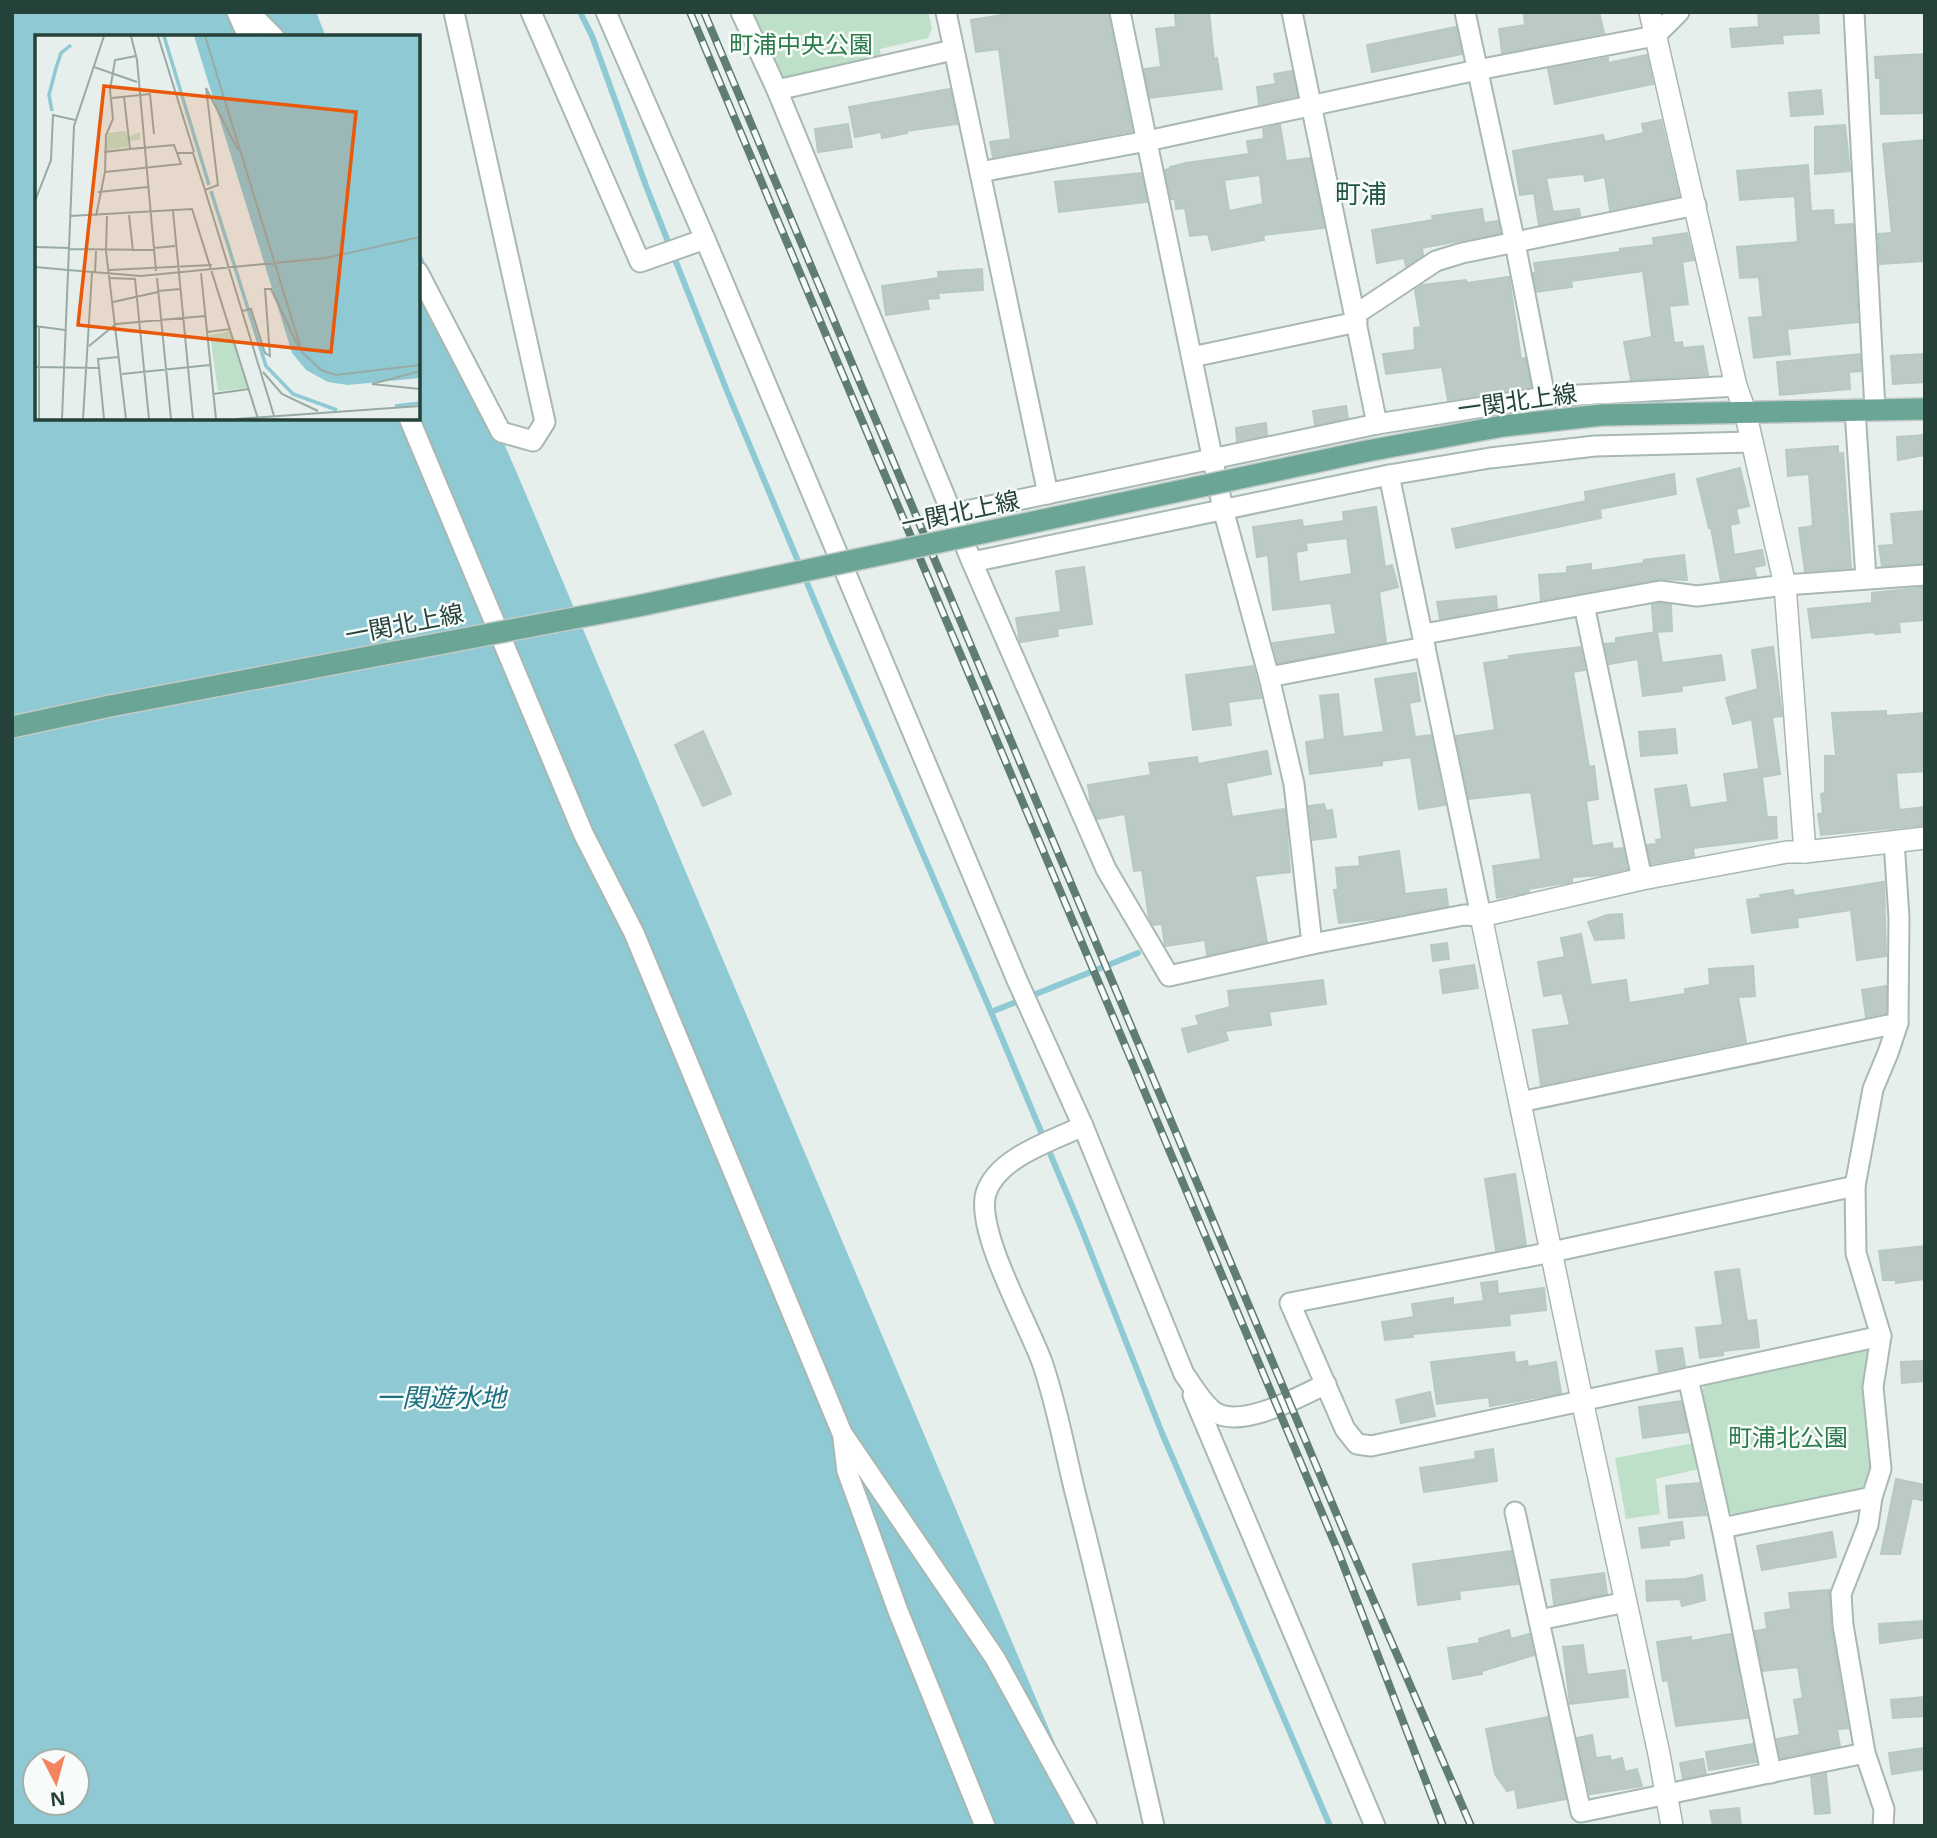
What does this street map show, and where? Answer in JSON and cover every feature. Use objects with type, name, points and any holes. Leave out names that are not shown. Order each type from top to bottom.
[{"type":"main road","name":"一関北上線","points":[[12,727],[638,606],[1367,452],[1503,426],[1602,415],[1925,410]]},
{"type":"street","points":[[237,12],[247,35]]},
{"type":"street","points":[[249,12],[272,35]]},
{"type":"street","points":[[420,276],[501,432],[533,441],[545,422],[454,12]]},
{"type":"street","points":[[531,12],[640,262],[698,242]]},
{"type":"street","points":[[606,12],[698,242],[1083,1126],[1184,1374],[1375,1826]]},
{"type":"street","points":[[741,12],[777,90],[972,562],[1106,869],[1169,976],[1312,944],[1464,915],[1481,916],[1642,879],[1787,852],[1925,838]]},
{"type":"street","points":[[946,12],[1048,494]]},
{"type":"street","points":[[1119,12],[1223,509],[1269,677],[1294,784],[1312,944]]},
{"type":"street","points":[[1292,12],[1377,424]]},
{"type":"street","points":[[1465,12],[1545,397]]},
{"type":"street","points":[[1650,12],[1785,585],[1805,852]]},
{"type":"street","points":[[980,172],[1147,141],[1477,70],[1655,36],[1679,12]]},
{"type":"street","points":[[1854,12],[1865,410],[1866,578]]},
{"type":"street","points":[[777,90],[953,50]]},
{"type":"street","points":[[1192,357],[1357,318],[1436,261],[1462,253],[1696,205]]},
{"type":"street","points":[[952,514],[1377,424],[1545,397],[1736,386]]},
{"type":"street","points":[[410,420],[583,833],[634,933],[842,1433],[995,1658],[1087,1826]]},
{"type":"street","points":[[972,562],[1389,475],[1490,458],[1595,446],[1752,442]]},
{"type":"street","points":[[1389,475],[1672,1826]]},
{"type":"street","points":[[1269,677],[1584,605],[1660,591],[1698,596],[1785,585],[1925,575]]},
{"type":"street","points":[[1584,605],[1642,879]]},
{"type":"street","points":[[1883,1826],[1884,1809],[1866,1753],[1843,1625],[1841,1594],[1868,1525],[1872,1497],[1881,1469],[1874,1387],[1881,1336],[1856,1253],[1855,1186],[1873,1089],[1898,1023],[1899,918],[1894,841]]},
{"type":"street","points":[[1520,1102],[1898,1023]]},
{"type":"street","points":[[1083,1126],[1004,1166],[993,1178],[986,1195],[985,1210],[995,1253],[1042,1363],[1092,1559],[1154,1826]]},
{"type":"street","points":[[1855,1186],[1552,1252],[1290,1303],[1345,1429],[1357,1444],[1371,1446],[1881,1336]]},
{"type":"street","points":[[1184,1374],[1217,1413],[1234,1416],[1259,1413],[1326,1384]]},
{"type":"street","points":[[1688,1378],[1722,1528],[1771,1773]]},
{"type":"street","points":[[842,1433],[847,1471],[898,1611],[985,1826]]},
{"type":"street","points":[[1722,1528],[1872,1497]]},
{"type":"street","points":[[1515,1512],[1581,1812],[1866,1753]]},
{"type":"street","points":[[1539,1620],[1626,1602]]},
{"type":"green space","name":"町浦中央公園","points":[[753,12],[928,12],[932,28],[928,38],[880,49],[881,57],[856,65],[781,78]]},
{"type":"green space","name":"町浦北公園","points":[[1869,1350],[1870,1473],[1867,1483],[1858,1491],[1735,1515],[1725,1509],[1716,1465],[1656,1479],[1660,1514],[1626,1519],[1615,1458],[1709,1440],[1701,1391],[1707,1383]]},
{"type":"water","name":"一関遊水地","points":[[12,12],[316,12],[325,35],[35,35],[35,420],[420,420],[420,252],[516,471],[1090,1826],[12,1826]]},
{"type":"building","points":[[1019,12],[1108,12],[1132,131],[993,157],[990,142],[1011,139],[999,49],[976,52],[971,20]]},
{"type":"building","points":[[1209,12],[1214,59],[1217,58],[1222,89],[1150,98],[1144,69],[1161,67],[1156,29],[1176,27],[1175,14]]},
{"type":"building","points":[[1599,12],[1604,33],[1502,53],[1499,29],[1525,25],[1524,14]]},
{"type":"building","points":[[1758,12],[1818,12],[1819,33],[1782,35],[1783,43],[1732,47],[1730,29],[1759,27]]},
{"type":"building","points":[[1456,27],[1462,54],[1372,72],[1367,45]]},
{"type":"building","points":[[1925,54],[1925,113],[1881,114],[1880,78],[1876,78],[1875,57]]},
{"type":"building","points":[[1647,55],[1653,84],[1555,104],[1548,69],[1608,58],[1608,63]]},
{"type":"building","points":[[1292,71],[1297,96],[1259,104],[1257,87],[1276,84],[1274,74]]},
{"type":"building","points":[[950,89],[957,124],[906,131],[907,133],[882,138],[881,132],[855,137],[849,107]]},
{"type":"building","points":[[1821,90],[1823,114],[1791,116],[1789,93]]},
{"type":"building","points":[[1661,120],[1679,196],[1610,210],[1605,177],[1585,181],[1584,174],[1546,178],[1553,212],[1579,209],[1580,216],[1539,225],[1534,193],[1520,195],[1513,151],[1603,135],[1605,142],[1644,133],[1642,124]]},
{"type":"building","points":[[848,124],[852,147],[818,152],[815,129]]},
{"type":"building","points":[[1280,125],[1286,161],[1310,158],[1324,228],[1263,235],[1264,240],[1212,250],[1208,234],[1190,236],[1185,208],[1176,209],[1165,170],[1186,163],[1249,154],[1247,141],[1264,139],[1263,129]],"holes":[[[1260,175],[1263,204],[1229,211],[1224,180]]]},
{"type":"building","points":[[1845,125],[1850,171],[1815,174],[1815,127]]},
{"type":"building","points":[[1925,140],[1925,261],[1880,264],[1878,234],[1892,233],[1883,144]]},
{"type":"building","points":[[1808,165],[1811,211],[1833,210],[1834,225],[1853,224],[1858,322],[1787,329],[1790,354],[1754,358],[1749,318],[1763,317],[1759,277],[1740,278],[1737,247],[1798,242],[1795,196],[1740,200],[1737,171]]},
{"type":"building","points":[[1141,173],[1147,202],[1059,212],[1055,182]]},
{"type":"building","points":[[1482,209],[1484,223],[1498,221],[1500,233],[1422,248],[1423,255],[1406,266],[1404,258],[1377,263],[1372,230],[1433,220],[1432,216]]},
{"type":"building","points":[[1687,233],[1694,260],[1682,262],[1688,304],[1669,306],[1674,343],[1682,342],[1683,348],[1703,346],[1708,375],[1631,380],[1624,342],[1652,337],[1643,271],[1571,281],[1572,287],[1537,292],[1534,263],[1620,252],[1620,249],[1654,245],[1653,238]]},
{"type":"building","points":[[982,269],[983,290],[938,293],[939,298],[927,299],[929,309],[886,315],[882,286],[939,278],[938,272]]},
{"type":"building","points":[[1509,277],[1521,359],[1525,358],[1531,387],[1448,400],[1442,367],[1386,374],[1383,354],[1415,350],[1414,328],[1421,327],[1415,290],[1422,285],[1466,280],[1467,283]]},
{"type":"building","points":[[1860,354],[1861,371],[1849,372],[1850,389],[1780,395],[1777,362]]},
{"type":"building","points":[[1925,354],[1925,382],[1893,384],[1891,356]]},
{"type":"building","points":[[1346,406],[1348,418],[1315,425],[1313,411]]},
{"type":"building","points":[[1266,423],[1267,435],[1237,441],[1236,428]]},
{"type":"building","points":[[1925,435],[1925,455],[1898,460],[1897,437]]},
{"type":"building","points":[[1838,446],[1838,454],[1843,453],[1851,568],[1805,571],[1799,528],[1813,526],[1809,474],[1788,476],[1786,450]]},
{"type":"building","points":[[1740,468],[1749,506],[1736,509],[1739,523],[1730,525],[1734,555],[1762,550],[1765,565],[1754,567],[1756,576],[1721,581],[1711,528],[1697,479]]},
{"type":"building","points":[[1674,474],[1676,494],[1600,509],[1601,518],[1456,548],[1452,529],[1586,501],[1585,492]]},
{"type":"building","points":[[1376,507],[1385,567],[1392,565],[1398,587],[1379,592],[1386,642],[1278,663],[1273,643],[1336,634],[1331,603],[1273,610],[1268,555],[1257,557],[1253,527],[1302,520],[1303,527],[1344,521],[1343,512]],"holes":[[[1347,538],[1352,574],[1299,582],[1296,552],[1307,550],[1306,543]]]},
{"type":"building","points":[[1925,511],[1925,563],[1882,566],[1879,546],[1894,545],[1891,514]]},
{"type":"building","points":[[1684,555],[1687,580],[1658,579],[1541,600],[1539,575],[1567,573],[1567,567],[1591,564],[1591,571]]},
{"type":"building","points":[[1084,567],[1092,624],[1057,629],[1058,636],[1020,642],[1016,618],[1061,612],[1056,571]]},
{"type":"building","points":[[1925,587],[1925,620],[1899,622],[1900,632],[1812,638],[1808,609],[1872,603],[1872,593]]},
{"type":"building","points":[[1496,596],[1497,608],[1440,619],[1437,602]]},
{"type":"building","points":[[1652,605],[1671,605],[1672,631],[1654,632]]},
{"type":"building","points":[[1657,632],[1662,663],[1721,655],[1725,680],[1681,686],[1682,691],[1643,696],[1638,659],[1609,664],[1605,644],[1616,643],[1616,638]]},
{"type":"building","points":[[1580,647],[1585,670],[1573,672],[1589,767],[1594,766],[1598,799],[1586,801],[1592,846],[1612,843],[1613,849],[1623,848],[1627,869],[1602,875],[1572,877],[1572,882],[1528,889],[1529,892],[1497,898],[1493,866],[1541,859],[1531,792],[1469,799],[1456,736],[1495,730],[1484,663],[1510,659],[1509,656]]},
{"type":"building","points":[[1773,647],[1782,716],[1772,717],[1780,774],[1762,777],[1767,817],[1776,817],[1777,838],[1693,848],[1694,856],[1651,864],[1647,845],[1657,844],[1656,840],[1662,839],[1655,789],[1686,785],[1690,808],[1728,802],[1724,774],[1759,769],[1752,719],[1733,724],[1726,698],[1758,689],[1752,650]]},
{"type":"building","points":[[1253,666],[1261,698],[1228,702],[1231,725],[1193,730],[1186,675]]},
{"type":"building","points":[[1416,673],[1420,701],[1409,703],[1415,737],[1431,735],[1445,805],[1419,809],[1411,757],[1382,761],[1382,765],[1310,774],[1306,742],[1325,739],[1320,696],[1338,694],[1343,737],[1384,732],[1375,679]]},
{"type":"building","points":[[1886,711],[1886,716],[1925,713],[1925,771],[1896,773],[1899,810],[1925,807],[1925,825],[1821,835],[1818,814],[1823,813],[1821,794],[1825,793],[1825,756],[1836,756],[1832,713]]},
{"type":"building","points":[[1675,729],[1677,753],[1641,756],[1639,732]]},
{"type":"building","points":[[703,731],[731,794],[703,806],[675,745]]},
{"type":"building","points":[[1267,751],[1271,774],[1226,783],[1232,817],[1285,809],[1290,872],[1255,876],[1267,942],[1207,955],[1205,940],[1165,946],[1162,924],[1153,925],[1149,918],[1142,870],[1134,871],[1125,814],[1097,819],[1088,785],[1151,775],[1149,763],[1197,757],[1198,764]]},
{"type":"building","points":[[1324,804],[1326,811],[1332,810],[1336,837],[1313,840],[1309,806]]},
{"type":"building","points":[[1399,851],[1405,894],[1446,889],[1448,906],[1339,923],[1334,890],[1338,890],[1336,868],[1360,866],[1359,857]]},
{"type":"building","points":[[1884,882],[1886,956],[1857,960],[1851,910],[1797,918],[1798,927],[1752,933],[1747,900],[1761,898],[1760,895],[1793,890],[1794,896]]},
{"type":"building","points":[[1622,914],[1624,938],[1595,940],[1588,922],[1607,915]]},
{"type":"building","points":[[1581,934],[1591,985],[1626,980],[1629,1003],[1685,994],[1685,989],[1710,985],[1709,969],[1753,966],[1755,996],[1738,997],[1746,1042],[1541,1085],[1533,1030],[1570,1025],[1562,993],[1544,996],[1538,962],[1565,957],[1561,938]]},
{"type":"building","points":[[1447,943],[1449,959],[1433,961],[1431,945]]},
{"type":"building","points":[[1474,965],[1478,988],[1443,993],[1440,970]]},
{"type":"building","points":[[1323,980],[1326,1004],[1269,1012],[1271,1025],[1225,1031],[1228,1040],[1188,1052],[1182,1029],[1199,1025],[1196,1016],[1230,1007],[1228,991]]},
{"type":"building","points":[[1886,986],[1886,1013],[1866,1017],[1862,990]]},
{"type":"building","points":[[1515,1174],[1526,1245],[1496,1250],[1485,1179]]},
{"type":"building","points":[[1925,1246],[1925,1279],[1896,1283],[1896,1280],[1883,1280],[1879,1251]]},
{"type":"building","points":[[1739,1269],[1747,1321],[1756,1320],[1759,1347],[1723,1351],[1723,1355],[1700,1358],[1696,1328],[1723,1325],[1715,1272]]},
{"type":"building","points":[[1497,1281],[1498,1294],[1544,1288],[1546,1310],[1509,1314],[1510,1325],[1412,1334],[1413,1337],[1385,1340],[1382,1322],[1414,1317],[1412,1304],[1453,1298],[1453,1305],[1484,1301],[1481,1283]]},
{"type":"building","points":[[1682,1348],[1685,1366],[1659,1371],[1656,1351]]},
{"type":"building","points":[[1514,1352],[1515,1363],[1527,1361],[1528,1367],[1556,1362],[1561,1393],[1490,1406],[1489,1397],[1437,1404],[1431,1362]]},
{"type":"building","points":[[1925,1361],[1925,1381],[1902,1383],[1901,1362]]},
{"type":"building","points":[[1430,1392],[1435,1416],[1401,1423],[1396,1400]]},
{"type":"building","points":[[1681,1401],[1688,1432],[1643,1438],[1639,1407]]},
{"type":"building","points":[[1493,1449],[1497,1481],[1424,1492],[1420,1468],[1476,1459],[1475,1452]]},
{"type":"building","points":[[1896,1479],[1925,1485],[1925,1501],[1912,1498],[1900,1554],[1881,1554]]},
{"type":"building","points":[[1699,1483],[1706,1515],[1669,1518],[1666,1486]]},
{"type":"building","points":[[1682,1522],[1684,1538],[1669,1540],[1669,1545],[1642,1548],[1639,1528]]},
{"type":"building","points":[[1832,1532],[1836,1557],[1762,1570],[1757,1546]]},
{"type":"building","points":[[1511,1551],[1518,1584],[1459,1591],[1460,1599],[1418,1605],[1413,1564]]},
{"type":"building","points":[[1604,1573],[1607,1594],[1554,1604],[1551,1580]]},
{"type":"building","points":[[1702,1575],[1705,1600],[1682,1606],[1680,1599],[1647,1601],[1646,1581],[1686,1579]]},
{"type":"building","points":[[1829,1590],[1831,1627],[1848,1728],[1837,1729],[1840,1746],[1780,1758],[1777,1739],[1800,1735],[1794,1700],[1803,1698],[1798,1667],[1763,1671],[1755,1631],[1767,1629],[1765,1613],[1791,1609],[1789,1593]]},
{"type":"building","points":[[1925,1621],[1925,1637],[1880,1643],[1879,1624]]},
{"type":"building","points":[[1509,1630],[1511,1639],[1529,1634],[1534,1655],[1482,1671],[1482,1674],[1453,1679],[1448,1648],[1480,1643],[1479,1639]]},
{"type":"building","points":[[1731,1634],[1747,1718],[1676,1726],[1668,1680],[1663,1681],[1657,1642],[1691,1637],[1691,1641]]},
{"type":"building","points":[[1583,1645],[1587,1675],[1625,1670],[1628,1697],[1570,1704],[1563,1647]]},
{"type":"building","points":[[1925,1697],[1925,1716],[1893,1718],[1891,1700]]},
{"type":"building","points":[[1548,1717],[1566,1799],[1518,1808],[1515,1789],[1507,1791],[1495,1774],[1486,1729]]},
{"type":"building","points":[[1592,1735],[1596,1758],[1610,1756],[1611,1761],[1622,1758],[1625,1772],[1637,1769],[1642,1786],[1590,1794],[1577,1738]]},
{"type":"building","points":[[1753,1744],[1756,1762],[1709,1770],[1706,1752]]},
{"type":"building","points":[[1925,1748],[1925,1769],[1892,1774],[1889,1753]]},
{"type":"building","points":[[1703,1759],[1706,1774],[1683,1778],[1680,1763]]},
{"type":"building","points":[[1826,1774],[1830,1813],[1815,1814],[1811,1777]]},
{"type":"building","points":[[1739,1808],[1741,1826],[1713,1826],[1710,1811]]},
{"type":"waterway","points":[[580,12],[592,36],[646,186],[727,391],[991,1012],[1080,1225],[1162,1433],[1330,1826]]},
{"type":"waterway","points":[[991,1012],[1138,953]]},
{"type":"railway","points":[[690,12],[1338,1551],[1443,1826]]},
{"type":"railway","points":[[704,12],[1350,1546],[1471,1826]]},
{"type":"district","name":"町浦","points":[[1361,193]]}]
